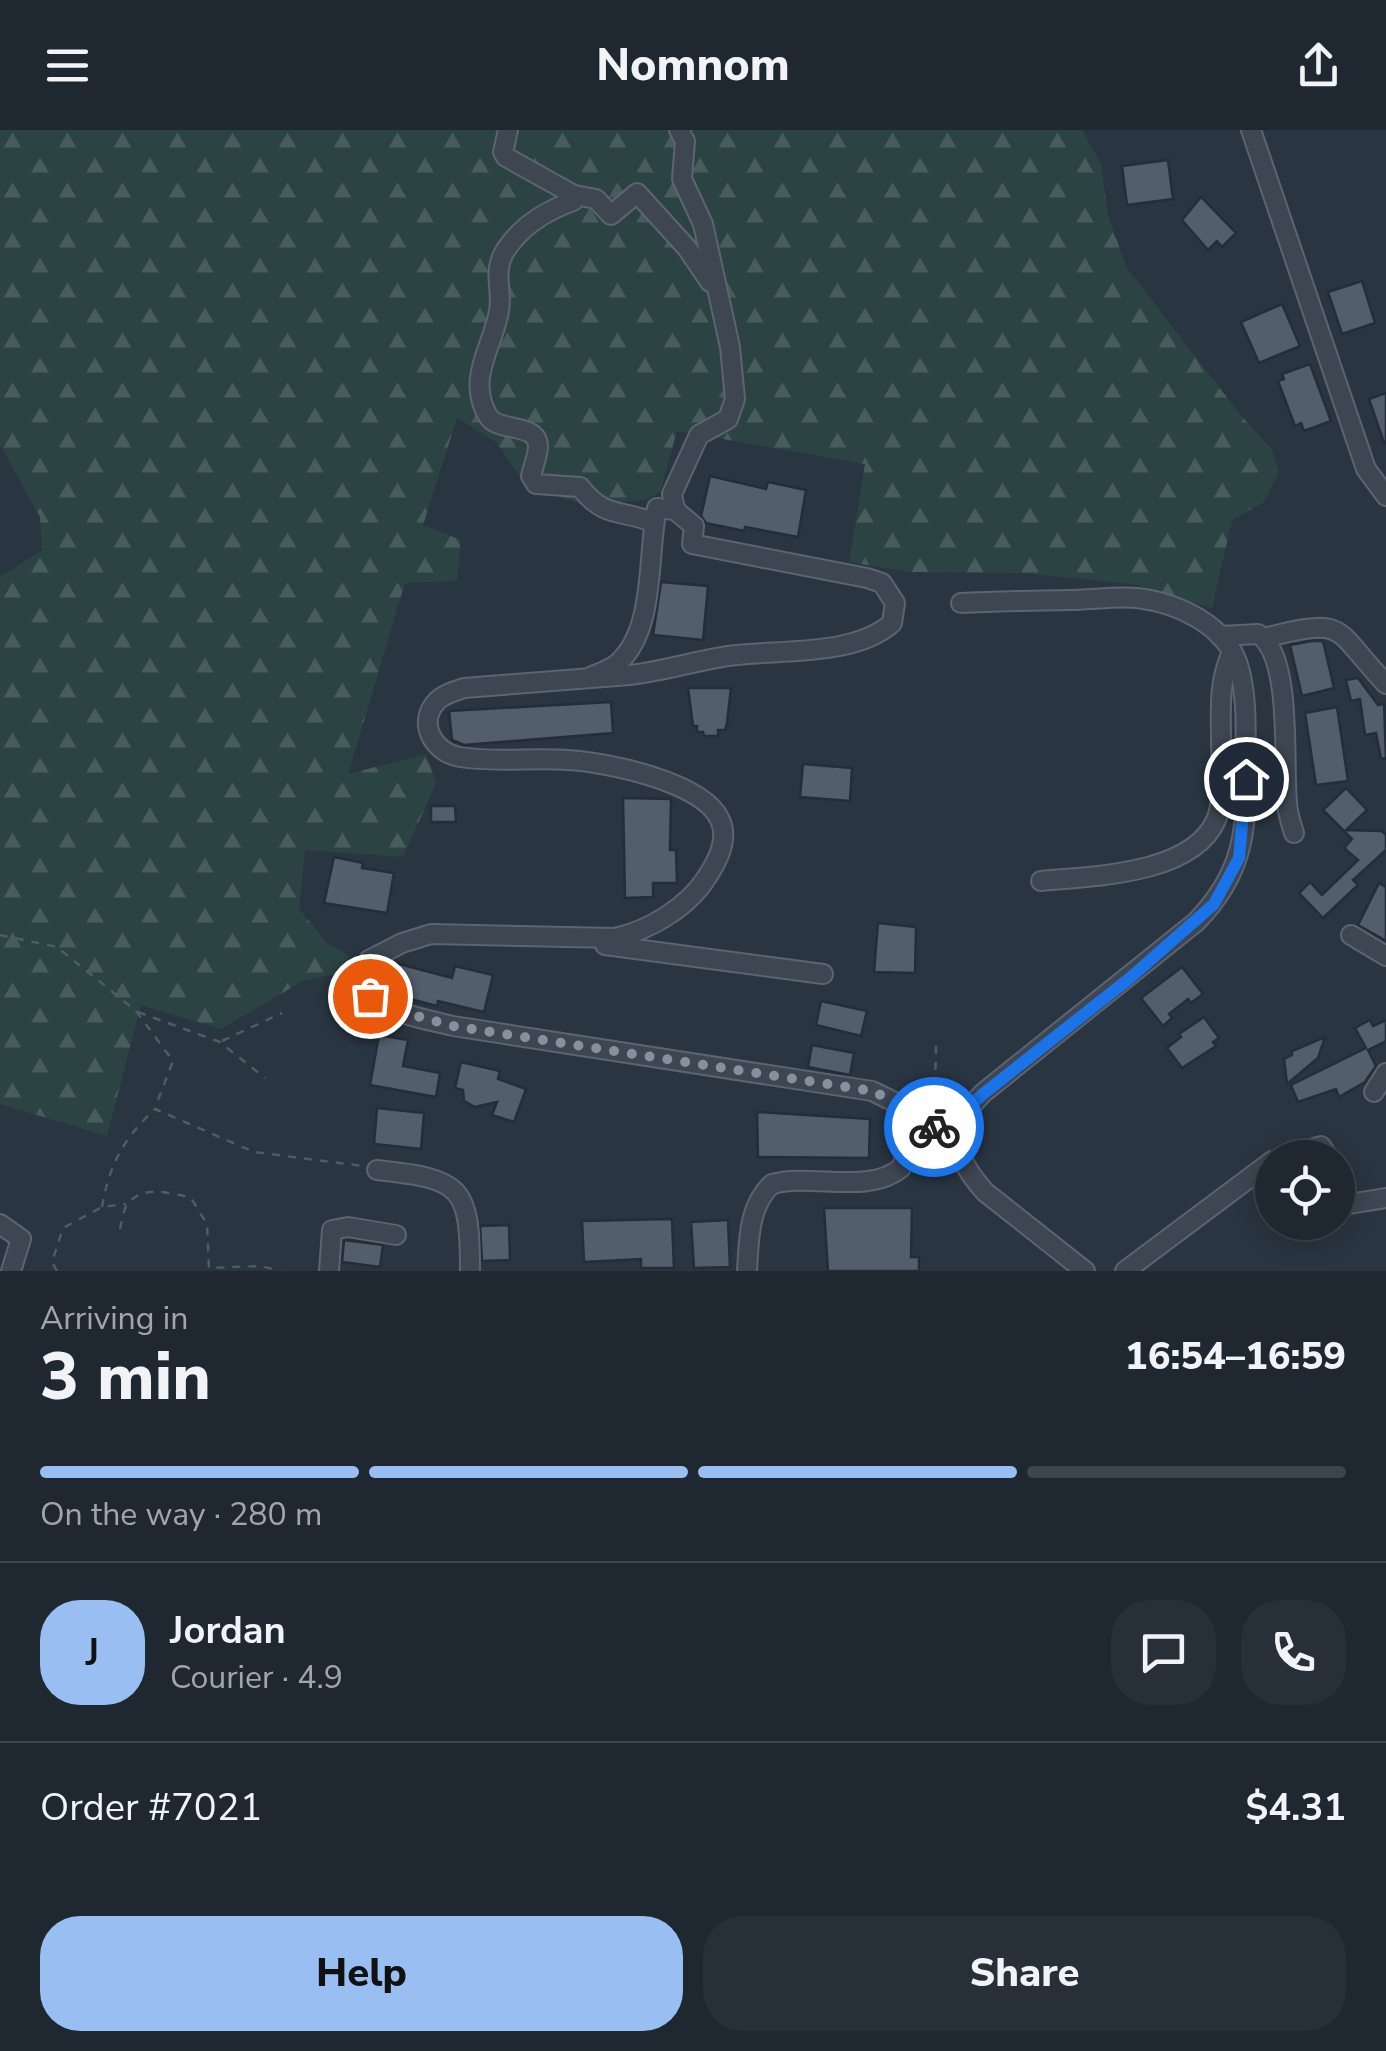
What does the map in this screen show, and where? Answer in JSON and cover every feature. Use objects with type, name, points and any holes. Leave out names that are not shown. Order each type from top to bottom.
[{"type":"street","points":[[508,130],[503,152],[506,157],[574,195],[596,199],[611,215],[637,194],[687,248],[715,289]]},
{"type":"street","points":[[675,510],[672,494],[700,436],[728,419],[734,399],[730,347],[703,224],[682,179],[684,141],[679,130]]},
{"type":"street","points":[[1250,130],[1366,470],[1386,496]]},
{"type":"street","points":[[574,195],[573,201],[540,216],[505,251],[496,277],[500,308],[480,364],[483,401],[494,423],[535,437],[538,444],[531,476],[536,484],[580,488],[590,500],[610,512],[654,523]]},
{"type":"street","points":[[590,677],[616,665],[643,624],[657,508],[675,510],[694,526],[692,544],[842,571],[882,584],[895,603],[892,623],[861,642],[737,655],[652,672],[464,688],[434,703],[428,721],[432,740],[436,747],[456,757],[570,760],[623,768],[705,802],[718,816],[724,838],[720,854],[692,896],[629,936],[570,939],[431,934],[373,958],[364,971],[370,996],[388,1008],[453,1026],[872,1091],[956,1141]]},
{"type":"street","points":[[960,603],[1137,598],[1178,608],[1200,620],[1220,636],[1239,666],[1246,716],[1243,839],[1228,883],[1196,922],[969,1107],[956,1141],[960,1158],[985,1192],[1081,1269]]},
{"type":"street","points":[[1220,636],[1246,634],[1264,638],[1315,626],[1337,630],[1386,684]]},
{"type":"street","points":[[1264,638],[1278,669],[1286,804],[1294,833]]},
{"type":"street","points":[[1041,882],[1127,873],[1177,856],[1205,838],[1218,818],[1221,675],[1232,652]]},
{"type":"street","points":[[1352,935],[1386,956]]},
{"type":"street","points":[[570,939],[823,974]]},
{"type":"street","points":[[1374,1092],[1386,1073]]},
{"type":"street","points":[[746,1271],[758,1199],[772,1184],[814,1179],[882,1179],[901,1168],[910,1142],[908,1128],[895,1102]]},
{"type":"street","points":[[377,1170],[427,1177],[456,1190],[468,1212],[470,1271]]},
{"type":"street","points":[[1125,1271],[1255,1174]]},
{"type":"street","points":[[1355,1203],[1386,1198]]},
{"type":"street","points":[[0,1224],[22,1238],[12,1271]]},
{"type":"street","points":[[329,1271],[332,1230],[348,1228],[396,1235]]},
{"type":"path","points":[[0,936],[57,947],[136,1011],[173,1061],[155,1109],[131,1131],[107,1177],[102,1207]]},
{"type":"path","points":[[136,1011],[220,1042],[264,1078]]},
{"type":"path","points":[[220,1042],[282,1013]]},
{"type":"path","points":[[936,1046],[938,1098],[950,1105],[969,1107]]},
{"type":"path","points":[[155,1109],[254,1152],[377,1170]]},
{"type":"path","points":[[57,1271],[52,1262],[62,1228],[102,1207],[128,1204],[143,1193],[166,1192],[191,1198],[207,1224],[209,1268],[261,1266],[280,1271]]},
{"type":"path","points":[[120,1230],[128,1204]]},
{"type":"green space","points":[[0,130],[1082,130],[1101,164],[1108,216],[1127,268],[1272,450],[1279,472],[1264,502],[1232,520],[1212,608],[1133,584],[1021,573],[911,572],[849,562],[865,464],[677,431],[660,492],[645,500],[585,505],[527,486],[496,442],[457,418],[423,525],[461,540],[457,581],[405,583],[348,774],[426,754],[436,783],[403,857],[305,850],[299,909],[328,944],[349,955],[347,972],[303,981],[221,1029],[141,1005],[107,1136],[0,1104],[0,577],[42,550],[40,517],[0,445]]},
{"type":"building","points":[[1168,160],[1173,199],[1127,205],[1122,166]]},
{"type":"building","points":[[1201,197],[1236,233],[1222,247],[1217,241],[1208,250],[1182,220]]},
{"type":"building","points":[[1362,281],[1375,323],[1342,334],[1328,292]]},
{"type":"building","points":[[1282,304],[1300,346],[1259,363],[1241,322]]},
{"type":"building","points":[[1310,364],[1331,421],[1304,431],[1301,423],[1295,426],[1278,381],[1284,379],[1282,374]]},
{"type":"building","points":[[1386,393],[1386,443],[1384,443],[1369,399]]},
{"type":"building","points":[[710,476],[766,489],[768,482],[806,490],[798,537],[706,523],[701,516]]},
{"type":"building","points":[[661,582],[708,586],[703,640],[653,635]]},
{"type":"building","points":[[1323,641],[1334,688],[1302,696],[1290,645]]},
{"type":"building","points":[[1358,678],[1378,705],[1384,704],[1386,758],[1381,759],[1376,733],[1365,735],[1360,699],[1351,701],[1346,680]]},
{"type":"building","points":[[688,688],[731,688],[727,723],[725,730],[718,730],[718,736],[704,736],[693,726]]},
{"type":"building","points":[[611,702],[613,733],[464,745],[452,740],[449,711]]},
{"type":"building","points":[[1337,707],[1348,781],[1316,785],[1305,713]]},
{"type":"building","points":[[803,764],[852,768],[850,801],[800,797]]},
{"type":"building","points":[[1346,788],[1367,810],[1346,830],[1382,831],[1386,835],[1386,850],[1353,880],[1358,885],[1323,918],[1299,893],[1310,882],[1322,895],[1358,860],[1344,848],[1352,839],[1323,810]]},
{"type":"building","points":[[623,798],[671,799],[670,850],[676,850],[677,883],[653,883],[653,897],[625,898]]},
{"type":"building","points":[[431,806],[455,806],[456,822],[431,822]]},
{"type":"building","points":[[334,857],[363,863],[362,868],[394,873],[387,913],[324,903]]},
{"type":"building","points":[[1379,883],[1386,887],[1386,941],[1358,925]]},
{"type":"building","points":[[878,923],[916,927],[915,973],[874,972]]},
{"type":"building","points":[[399,964],[452,978],[455,966],[493,975],[484,1012],[438,1001],[437,1006],[391,994]]},
{"type":"building","points":[[1182,967],[1203,994],[1191,1003],[1188,999],[1169,1014],[1172,1018],[1163,1026],[1141,998]]},
{"type":"building","points":[[821,1001],[867,1011],[861,1036],[816,1025]]},
{"type":"building","points":[[1204,1017],[1219,1038],[1213,1042],[1216,1046],[1182,1068],[1167,1048],[1181,1037],[1179,1034]]},
{"type":"building","points":[[1370,1020],[1373,1026],[1386,1020],[1386,1041],[1368,1050],[1376,1066],[1365,1082],[1339,1097],[1336,1089],[1298,1102],[1291,1085],[1366,1048],[1355,1028]]},
{"type":"building","points":[[379,1035],[408,1040],[403,1066],[440,1073],[436,1097],[370,1085]]},
{"type":"building","points":[[1325,1037],[1318,1058],[1287,1084],[1284,1059],[1292,1051]]},
{"type":"building","points":[[812,1045],[854,1053],[850,1075],[808,1067]]},
{"type":"building","points":[[461,1062],[500,1071],[498,1079],[526,1089],[514,1122],[492,1115],[497,1102],[475,1107],[464,1101],[463,1090],[455,1088]]},
{"type":"building","points":[[377,1108],[424,1113],[421,1149],[374,1144]]},
{"type":"building","points":[[757,1112],[870,1119],[869,1158],[758,1157]]},
{"type":"building","points":[[824,1208],[912,1208],[911,1257],[919,1257],[919,1271],[828,1271]]},
{"type":"building","points":[[672,1219],[674,1268],[641,1268],[641,1259],[584,1262],[582,1221]]},
{"type":"building","points":[[728,1220],[730,1267],[694,1268],[691,1222]]},
{"type":"building","points":[[509,1225],[510,1260],[482,1261],[480,1226]]},
{"type":"building","points":[[344,1240],[383,1245],[380,1267],[342,1262]]},
{"type":"way so far","points":[[370,996],[388,1008],[453,1026],[872,1091],[912,1110],[934,1127]]},
{"type":"route","points":[[934,1127],[956,1141],[969,1107],[983,1094],[1130,978],[1214,904],[1239,858],[1246,779]]}]
